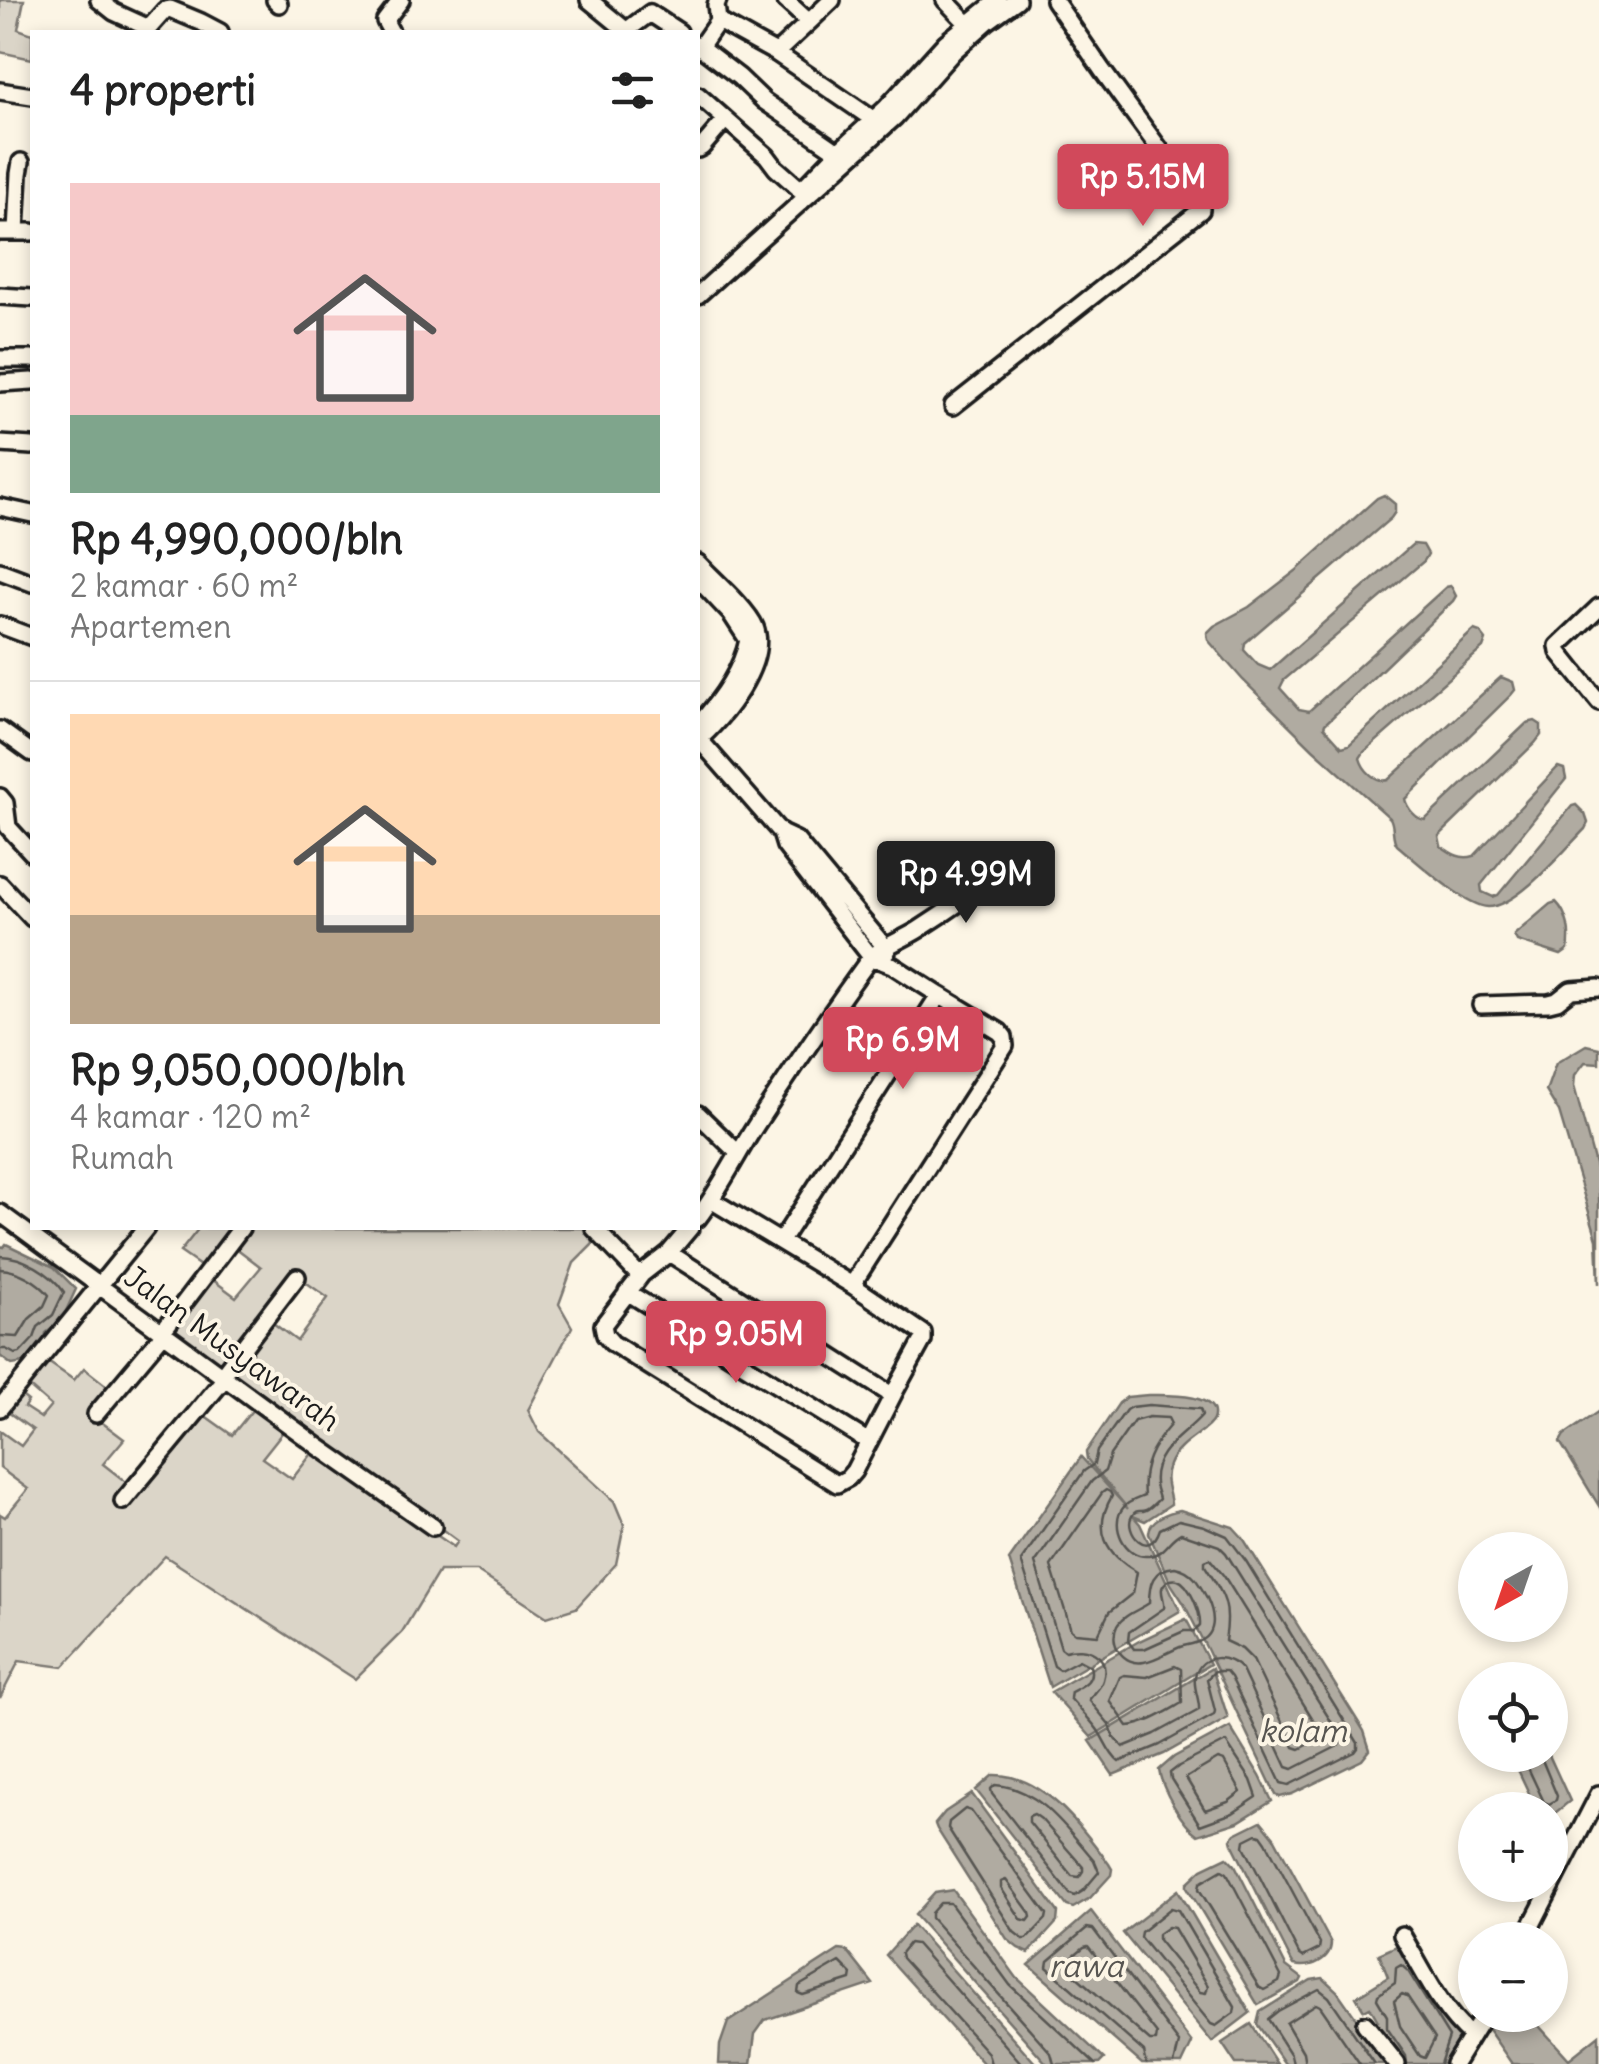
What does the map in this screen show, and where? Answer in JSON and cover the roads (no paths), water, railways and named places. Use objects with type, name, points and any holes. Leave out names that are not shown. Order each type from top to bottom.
[{"type":"street","points":[[99,0],[114,12],[152,30],[165,10],[170,9],[216,30]]},
{"type":"street","points":[[390,30],[385,21],[400,0]]},
{"type":"street","points":[[589,0],[625,30]]},
{"type":"street","points":[[700,45],[718,20],[718,0]]},
{"type":"street","points":[[786,0],[810,22]]},
{"type":"street","points":[[776,52],[832,0]]},
{"type":"street","points":[[945,0],[968,24]]},
{"type":"street","points":[[763,231],[838,152],[885,115],[925,62],[998,0]]},
{"type":"street","points":[[707,280],[952,52],[1017,0]]},
{"type":"street","points":[[954,406],[1201,210],[1054,0]]},
{"type":"street","points":[[630,30],[650,14],[677,30]]},
{"type":"street","points":[[718,20],[885,115]]},
{"type":"street","points":[[700,47],[764,101],[838,152]]},
{"type":"street","points":[[0,91],[30,96]]},
{"type":"street","points":[[700,97],[801,190]]},
{"type":"street","points":[[700,147],[725,120]]},
{"type":"street","points":[[16,231],[21,162]]},
{"type":"street","points":[[0,296],[30,298]]},
{"type":"street","points":[[0,359],[30,359]]},
{"type":"street","points":[[0,383],[30,382]]},
{"type":"street","points":[[0,444],[30,446]]},
{"type":"street","points":[[0,507],[30,514]]},
{"type":"street","points":[[700,565],[750,618],[759,642],[700,723]]},
{"type":"street","points":[[0,570],[30,581]]},
{"type":"street","points":[[700,581],[742,628],[751,654],[747,678],[719,719],[700,737]]},
{"type":"street","points":[[1599,607],[1558,646],[1599,702]]},
{"type":"street","points":[[0,625],[30,637]]},
{"type":"street","points":[[0,730],[30,752]]},
{"type":"street","points":[[700,741],[781,833],[796,840],[878,952],[892,965],[1000,1032],[1006,1042],[852,1286]]},
{"type":"street","points":[[0,797],[5,802],[8,827],[30,851]]},
{"type":"street","points":[[700,1215],[792,1068],[878,952],[944,914],[1021,858]]},
{"type":"street","points":[[0,884],[30,916]]},
{"type":"street","points":[[1481,1004],[1550,1003],[1568,991],[1599,988]]},
{"type":"street","points":[[780,1241],[939,995]]},
{"type":"street","points":[[700,1116],[738,1152]]},
{"type":"street","points":[[688,1230],[627,1292],[603,1325],[606,1335],[612,1343],[837,1484],[848,1478],[924,1334],[711,1200]]},
{"type":"street","name":"Jalan Musyawarah","points":[[0,1213],[433,1528]]},
{"type":"street","points":[[0,1408],[144,1230]]},
{"type":"street","points":[[96,1414],[163,1333],[240,1230]]},
{"type":"street","points":[[596,1230],[642,1274]]},
{"type":"street","points":[[668,1253],[894,1393]]},
{"type":"street","points":[[123,1501],[296,1278]]},
{"type":"street","points":[[627,1292],[868,1442]]},
{"type":"street","points":[[1533,1922],[1599,1794]]},
{"type":"street","points":[[1402,1935],[1445,2007],[1471,2036]]},
{"type":"street","points":[[1365,2024],[1397,2064]]},
{"type":"street","points":[[1454,2064],[1473,2032]]},
{"type":"water","points":[[1384,495],[1395,504],[1391,518],[1245,643],[1244,650],[1258,665],[1270,670],[1413,544],[1423,545],[1428,554],[1424,561],[1284,680],[1280,688],[1299,709],[1309,711],[1451,586],[1456,596],[1453,601],[1324,727],[1342,747],[1349,745],[1474,630],[1480,632],[1486,640],[1483,648],[1360,758],[1371,775],[1388,780],[1501,677],[1513,682],[1515,690],[1511,695],[1405,799],[1412,812],[1425,820],[1527,723],[1535,721],[1541,725],[1541,735],[1535,743],[1439,836],[1441,846],[1453,854],[1474,856],[1558,767],[1564,769],[1566,779],[1481,885],[1482,892],[1498,895],[1572,806],[1585,814],[1588,823],[1527,888],[1500,904],[1488,907],[1467,899],[1397,845],[1390,818],[1313,749],[1208,640],[1207,633],[1214,626],[1249,607]]},
{"type":"water","points":[[1556,902],[1568,924],[1568,950],[1561,955],[1517,941],[1514,935]]},
{"type":"water","points":[[1586,1045],[1599,1048],[1599,1063],[1585,1062],[1575,1075],[1574,1086],[1599,1179],[1599,1284],[1597,1239],[1559,1112],[1546,1091],[1556,1063]]},
{"type":"water","points":[[6,1244],[54,1267],[76,1289],[61,1322],[46,1333],[45,1341],[24,1363],[12,1365],[0,1356],[0,1246]]},
{"type":"water","points":[[1127,1397],[1190,1397],[1209,1404],[1214,1411],[1210,1424],[1179,1450],[1169,1465],[1166,1480],[1171,1504],[1145,1521],[1133,1516],[1180,1611],[1050,1687],[1009,1560],[1081,1457],[1128,1509],[1087,1459],[1086,1452],[1119,1403]]},
{"type":"water","points":[[1599,1411],[1599,1506],[1560,1442]]},
{"type":"water","name":"kolam","points":[[1180,1510],[1233,1527],[1243,1538],[1364,1731],[1370,1750],[1362,1760],[1292,1794],[1276,1795],[1149,1534],[1155,1521]]},
{"type":"water","points":[[1186,1619],[1210,1664],[1091,1737],[1051,1692],[1139,1641]]},
{"type":"water","points":[[1212,1668],[1228,1718],[1164,1754],[1113,1775],[1090,1741]]},
{"type":"water","points":[[1230,1727],[1272,1801],[1238,1822],[1198,1835],[1174,1806],[1159,1770],[1174,1757]]},
{"type":"water","points":[[1519,1772],[1557,1772],[1566,1792],[1528,1792]]},
{"type":"water","points":[[993,1775],[1011,1777],[1045,1793],[1087,1834],[1112,1869],[1090,1898],[1073,1908],[1067,1906],[976,1790]]},
{"type":"water","points":[[972,1794],[1058,1912],[1057,1922],[1029,1953],[1007,1939],[935,1824],[945,1812]]},
{"type":"water","points":[[1261,1821],[1274,1837],[1331,1943],[1324,1958],[1313,1964],[1294,1965],[1232,1843],[1235,1834]]},
{"type":"water","points":[[1227,1857],[1235,1865],[1286,1966],[1302,1978],[1258,2005],[1187,1887],[1202,1869]]},
{"type":"water","name":"rawa","points":[[953,1890],[1017,1978],[1104,2059],[1099,2064],[1047,2064],[915,1915],[935,1893]]},
{"type":"water","points":[[1178,1890],[1250,2013],[1212,2042],[1123,1933]]},
{"type":"water","name":"rawa","points":[[1091,1911],[1192,2043],[1182,2064],[1142,2064],[1029,1965]]},
{"type":"water","name":"rawa","points":[[913,1925],[1036,2064],[984,2064],[886,1955]]},
{"type":"water","points":[[1401,1944],[1464,2038],[1447,2064],[1400,2064],[1373,2025],[1378,2021],[1370,2007],[1364,2010],[1356,1997],[1388,1977],[1379,1954]]},
{"type":"water","points":[[839,1950],[847,1951],[873,1984],[765,2020],[755,2034],[751,2064],[719,2064],[720,2045],[728,2022]]},
{"type":"water","points":[[1323,1978],[1337,1991],[1388,2064],[1285,2064],[1257,2024],[1260,2012],[1311,1980]]},
{"type":"water","points":[[1251,2024],[1277,2064],[1236,2064],[1222,2043]]},
{"type":"water","points":[[1490,2032],[1544,2032],[1569,2059],[1599,2035],[1599,2064],[1512,2064]]}]
